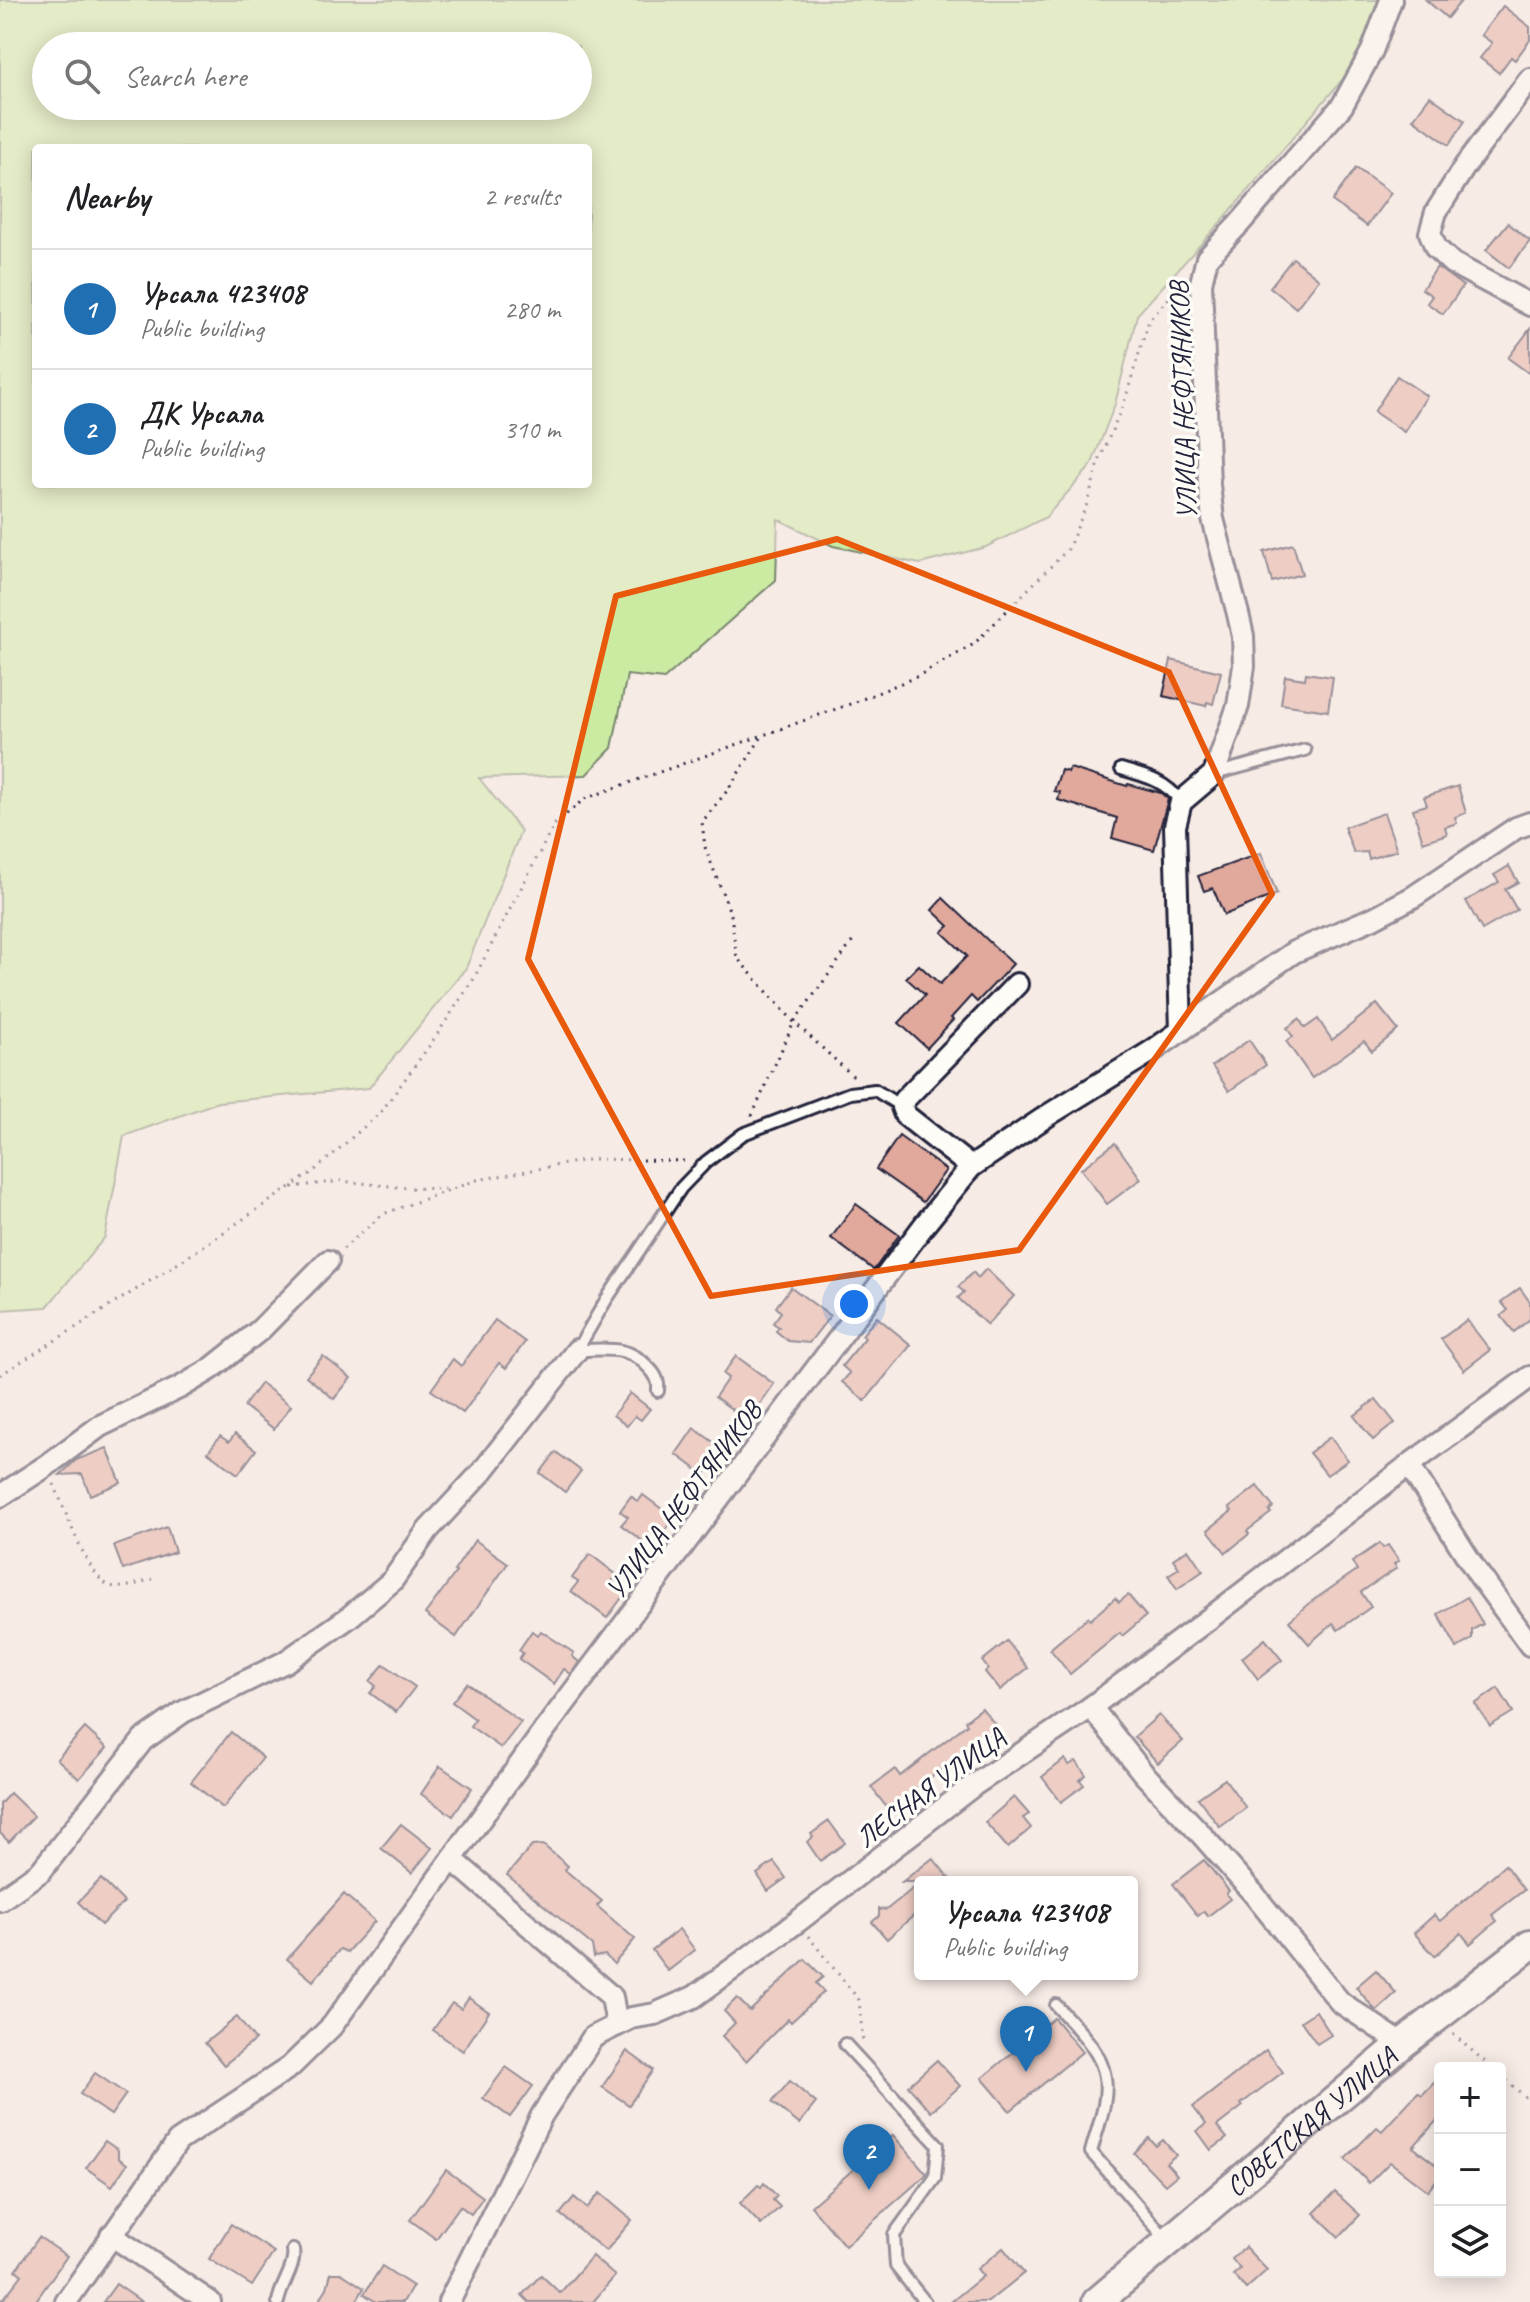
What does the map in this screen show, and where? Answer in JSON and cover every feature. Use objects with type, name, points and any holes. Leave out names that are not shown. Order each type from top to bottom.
[{"type":"street","name":"УЛИЦА НЕФТЯНИКОВ","points":[[1214,774],[1238,706],[1244,666],[1243,636],[1213,519],[1209,485],[1201,283],[1207,258],[1342,106],[1372,51],[1391,0]]},
{"type":"street","points":[[1530,79],[1458,178],[1436,212],[1430,233],[1436,248],[1452,263],[1530,305]]},
{"type":"street","points":[[1181,1031],[1175,826],[1181,802],[1214,774]]},
{"type":"street","name":"УЛИЦА НЕФТЯНИКОВ","points":[[66,2302],[178,2141],[290,2067],[332,2026],[591,1668],[971,1167],[1181,1031],[1294,952],[1413,897],[1516,828],[1530,823]]},
{"type":"street","points":[[971,1167],[905,1115],[902,1107],[904,1100],[1017,984]]},
{"type":"street","points":[[0,1496],[100,1426],[211,1369],[260,1330],[328,1261]]},
{"type":"street","points":[[0,1900],[41,1871],[143,1740],[183,1712],[285,1662],[348,1618],[392,1581],[428,1530],[482,1472],[577,1350]]},
{"type":"street","name":"ЛЕСНАЯ УЛИЦА","points":[[449,2302],[542,2115],[593,2037],[631,2018],[655,2014],[694,1997],[974,1785],[1091,1707],[1530,1377]]},
{"type":"street","points":[[1409,1465],[1477,1572],[1530,1645]]},
{"type":"street","points":[[1091,1707],[1143,1773],[1253,1893],[1340,2002],[1402,2044]]},
{"type":"street","points":[[453,1860],[612,1997],[617,2025]]},
{"type":"street","name":"СОВЕТСКАЯ УЛИЦА","points":[[1097,2302],[1402,2044],[1530,1945]]},
{"type":"street","points":[[111,2235],[210,2302]]},
{"type":"lane","points":[[1214,774],[1305,750]]},
{"type":"lane","points":[[1121,769],[1148,776],[1171,788],[1181,802]]},
{"type":"lane","points":[[577,1350],[606,1300],[681,1188],[706,1162],[743,1134],[850,1093],[875,1090],[902,1107]]},
{"type":"lane","points":[[577,1350],[617,1349],[630,1352],[655,1374],[658,1391]]},
{"type":"lane","points":[[1056,2005],[1093,2048],[1106,2078],[1104,2103],[1091,2152],[1168,2242]]},
{"type":"lane","points":[[845,2044],[938,2145],[935,2178],[894,2235],[896,2266],[925,2302]]},
{"type":"lane","points":[[278,2302],[280,2289],[294,2259],[293,2250]]},
{"type":"path","points":[[0,1375],[180,1262],[314,1171],[381,1112],[473,980],[554,825],[584,799],[853,703],[918,676],[974,644],[1068,549],[1125,400],[1149,320],[1207,258]]},
{"type":"path","points":[[762,736],[727,791],[702,822],[705,847],[731,915],[737,958],[794,1022],[851,1075],[875,1090]]},
{"type":"path","points":[[743,1134],[794,1022],[853,941]]},
{"type":"path","points":[[328,1261],[383,1214],[477,1180],[593,1159],[706,1162]]},
{"type":"path","points":[[289,1188],[341,1181],[451,1189]]},
{"type":"path","points":[[46,1466],[86,1559],[97,1576],[108,1585],[122,1587],[152,1579]]},
{"type":"path","points":[[797,1922],[859,2000],[865,2066]]},
{"type":"path","points":[[1435,2019],[1485,2062]]},
{"type":"path","points":[[1506,2080],[1530,2101]]},
{"type":"highlighted area","points":[[837,539],[1169,672],[1272,894],[1019,1250],[711,1296],[528,959],[616,596]]},
{"type":"green space","points":[[0,0],[1382,0],[1354,66],[1137,315],[1115,404],[1091,466],[1046,517],[986,547],[920,564],[833,546],[778,519],[776,580],[664,679],[627,675],[612,748],[586,775],[479,778],[521,831],[466,968],[369,1088],[218,1102],[124,1136],[105,1237],[47,1307],[0,1310]]},
{"type":"building","points":[[1426,0],[1462,0],[1447,18]]},
{"type":"building","points":[[1503,6],[1530,27],[1530,40],[1515,60],[1511,57],[1499,73],[1480,58],[1492,43],[1481,35]]},
{"type":"building","points":[[1430,96],[1465,121],[1449,145],[1413,119]]},
{"type":"building","points":[[1356,168],[1391,193],[1367,226],[1332,201]]},
{"type":"building","points":[[1508,223],[1530,241],[1509,268],[1486,250]]},
{"type":"building","points":[[1293,258],[1319,279],[1296,308],[1270,287]]},
{"type":"building","points":[[1437,267],[1463,286],[1443,314],[1427,303],[1432,296],[1422,289]]},
{"type":"building","points":[[1530,329],[1530,374],[1508,358]]},
{"type":"building","points":[[1397,376],[1427,396],[1404,432],[1374,412]]},
{"type":"building","points":[[1293,544],[1302,574],[1272,582],[1264,552]]},
{"type":"building","points":[[1171,660],[1221,672],[1213,704],[1207,702],[1206,706],[1163,696]]},
{"type":"building","points":[[1306,673],[1333,677],[1328,711],[1281,704],[1285,676],[1305,679]]},
{"type":"building","points":[[1070,768],[1161,793],[1168,799],[1154,850],[1112,838],[1117,818],[1058,800],[1060,792],[1054,791],[1061,770],[1068,772]]},
{"type":"building","points":[[1458,786],[1466,813],[1455,817],[1457,823],[1445,827],[1447,834],[1423,842],[1413,809],[1427,805],[1424,797]]},
{"type":"building","points":[[1384,813],[1397,850],[1369,859],[1367,852],[1354,853],[1344,827]]},
{"type":"building","points":[[1261,853],[1277,894],[1224,915],[1213,888],[1204,891],[1198,876]]},
{"type":"building","points":[[1509,866],[1518,882],[1505,889],[1517,910],[1482,930],[1466,901],[1499,882],[1494,875]]},
{"type":"building","points":[[943,898],[1013,964],[977,1002],[971,996],[927,1048],[899,1023],[925,995],[906,978],[919,965],[940,984],[967,956],[942,932],[949,926],[932,910]]},
{"type":"building","points":[[1377,1004],[1398,1030],[1372,1051],[1364,1041],[1312,1078],[1286,1041],[1293,1037],[1287,1028],[1299,1019],[1305,1028],[1318,1019],[1332,1040]]},
{"type":"building","points":[[1249,1040],[1266,1065],[1229,1091],[1212,1066]]},
{"type":"building","points":[[899,1136],[946,1170],[923,1202],[876,1169]]},
{"type":"building","points":[[1115,1143],[1141,1179],[1107,1204],[1081,1169]]},
{"type":"building","points":[[856,1204],[899,1235],[874,1270],[831,1238]]},
{"type":"building","points":[[986,1269],[1014,1296],[987,1325],[958,1298],[964,1292],[958,1287],[973,1272],[978,1278]]},
{"type":"building","points":[[791,1287],[830,1316],[809,1343],[788,1341],[776,1331],[779,1327],[773,1323],[781,1312],[776,1307]]},
{"type":"building","points":[[1520,1288],[1530,1302],[1530,1319],[1514,1332],[1501,1316],[1508,1310],[1501,1302]]},
{"type":"building","points":[[877,1317],[911,1345],[865,1401],[842,1382],[850,1373],[842,1366],[865,1338],[862,1335]]},
{"type":"building","points":[[495,1320],[525,1342],[506,1368],[499,1363],[463,1413],[431,1390],[453,1359],[461,1366]]},
{"type":"building","points":[[1467,1320],[1490,1350],[1464,1370],[1441,1339]]},
{"type":"building","points":[[323,1356],[351,1378],[334,1399],[306,1376]]},
{"type":"building","points":[[736,1356],[774,1384],[748,1421],[715,1397],[728,1378],[723,1374]]},
{"type":"building","points":[[261,1383],[291,1406],[274,1429],[244,1406]]},
{"type":"building","points":[[630,1393],[650,1409],[641,1420],[635,1416],[627,1426],[613,1415]]},
{"type":"building","points":[[1376,1399],[1395,1423],[1373,1440],[1354,1416]]},
{"type":"building","points":[[694,1428],[723,1449],[704,1475],[676,1454]]},
{"type":"building","points":[[235,1434],[256,1450],[238,1474],[208,1452],[220,1436],[229,1442]]},
{"type":"building","points":[[1330,1437],[1348,1460],[1327,1475],[1309,1453]]},
{"type":"building","points":[[107,1448],[121,1483],[90,1495],[82,1474],[60,1475],[76,1460]]},
{"type":"building","points":[[556,1452],[581,1471],[565,1492],[540,1473]]},
{"type":"building","points":[[1257,1486],[1273,1507],[1269,1511],[1271,1513],[1247,1531],[1249,1534],[1226,1553],[1208,1530]]},
{"type":"building","points":[[643,1495],[674,1518],[652,1548],[621,1525],[628,1517],[620,1511],[631,1496],[638,1502]]},
{"type":"building","points":[[167,1527],[175,1552],[123,1570],[114,1546]]},
{"type":"building","points":[[475,1540],[508,1563],[456,1637],[425,1614]]},
{"type":"building","points":[[1380,1543],[1383,1548],[1388,1545],[1399,1561],[1394,1564],[1397,1568],[1361,1592],[1371,1607],[1338,1630],[1333,1623],[1309,1644],[1289,1621],[1357,1570],[1352,1562]]},
{"type":"building","points":[[1188,1549],[1203,1571],[1177,1589],[1168,1575],[1179,1568],[1173,1559]]},
{"type":"building","points":[[590,1554],[617,1575],[612,1581],[626,1592],[607,1618],[571,1591],[578,1582],[572,1578]]},
{"type":"building","points":[[1128,1595],[1146,1616],[1070,1674],[1050,1649],[1115,1598],[1119,1602]]},
{"type":"building","points":[[1467,1597],[1483,1624],[1472,1630],[1472,1639],[1457,1648],[1438,1614]]},
{"type":"building","points":[[532,1631],[538,1635],[541,1631],[574,1653],[572,1656],[579,1662],[571,1674],[564,1669],[554,1684],[519,1659],[523,1653],[519,1650]]},
{"type":"building","points":[[1265,1639],[1282,1660],[1258,1679],[1242,1658]]},
{"type":"building","points":[[1007,1641],[1028,1668],[1000,1690],[985,1672],[988,1669],[982,1661]]},
{"type":"building","points":[[384,1664],[415,1687],[396,1712],[370,1693],[376,1686],[370,1681]]},
{"type":"building","points":[[467,1683],[521,1722],[501,1748],[470,1726],[475,1719],[452,1702]]},
{"type":"building","points":[[1498,1688],[1513,1712],[1490,1726],[1475,1704]]},
{"type":"building","points":[[982,1708],[998,1728],[888,1809],[871,1787],[895,1769],[900,1776],[967,1724],[965,1721]]},
{"type":"building","points":[[1159,1715],[1183,1741],[1158,1763],[1134,1737]]},
{"type":"building","points":[[85,1728],[107,1748],[79,1779],[57,1759]]},
{"type":"building","points":[[231,1732],[263,1758],[223,1808],[191,1782]]},
{"type":"building","points":[[1065,1759],[1069,1765],[1076,1761],[1086,1775],[1080,1780],[1084,1785],[1061,1802],[1042,1777]]},
{"type":"building","points":[[440,1766],[472,1788],[453,1816],[421,1794]]},
{"type":"building","points":[[1225,1779],[1246,1808],[1220,1827],[1198,1798]]},
{"type":"building","points":[[10,1793],[34,1816],[9,1842],[0,1833],[0,1804]]},
{"type":"building","points":[[1014,1797],[1029,1814],[1023,1818],[1031,1828],[1008,1848],[985,1822]]},
{"type":"building","points":[[829,1821],[845,1843],[820,1861],[807,1842],[813,1837],[811,1834]]},
{"type":"building","points":[[401,1824],[432,1848],[412,1873],[381,1848]]},
{"type":"building","points":[[543,1845],[568,1866],[565,1870],[602,1901],[597,1906],[635,1939],[614,1964],[605,1955],[594,1957],[592,1945],[507,1875],[532,1846]]},
{"type":"building","points":[[933,1858],[947,1876],[914,1876],[914,1882],[902,1882]]},
{"type":"building","points":[[1204,1860],[1229,1891],[1226,1894],[1230,1899],[1208,1916],[1204,1911],[1198,1916],[1173,1884]]},
{"type":"building","points":[[774,1862],[786,1878],[768,1891],[757,1874]]},
{"type":"building","points":[[1505,1865],[1524,1890],[1492,1915],[1497,1921],[1470,1944],[1461,1933],[1435,1956],[1414,1933],[1434,1915],[1440,1921]]},
{"type":"building","points":[[101,1879],[124,1902],[101,1925],[78,1902]]},
{"type":"building","points":[[914,1888],[914,1915],[887,1939],[872,1922],[879,1916],[879,1909],[886,1910]]},
{"type":"building","points":[[344,1894],[375,1921],[347,1952],[340,1949],[313,1981],[287,1959]]},
{"type":"building","points":[[679,1929],[695,1950],[668,1971],[652,1950]]},
{"type":"building","points":[[805,1959],[823,1977],[816,1983],[824,1992],[791,2022],[788,2019],[746,2061],[722,2036],[735,2023],[724,2011],[737,1998],[750,2011]]},
{"type":"building","points":[[1376,1970],[1396,1993],[1376,2011],[1356,1987]]},
{"type":"building","points":[[469,1998],[489,2012],[463,2051],[433,2030],[452,2003],[461,2009]]},
{"type":"building","points":[[1316,2011],[1331,2035],[1317,2044],[1301,2021]]},
{"type":"building","points":[[237,2017],[255,2040],[224,2065],[205,2043]]},
{"type":"building","points":[[1054,2018],[1082,2052],[1010,2111],[982,2078]]},
{"type":"building","points":[[1266,2050],[1283,2072],[1217,2126],[1227,2138],[1211,2150],[1197,2131],[1206,2124],[1193,2107]]},
{"type":"building","points":[[627,2051],[653,2070],[629,2105],[602,2087]]},
{"type":"building","points":[[937,2060],[960,2086],[931,2112],[908,2086]]},
{"type":"building","points":[[506,2067],[533,2086],[510,2117],[483,2098]]},
{"type":"building","points":[[95,2073],[126,2094],[111,2115],[80,2094]]},
{"type":"building","points":[[790,2081],[816,2103],[799,2124],[772,2102]]},
{"type":"building","points":[[1434,2083],[1434,2124],[1413,2147],[1434,2163],[1434,2183],[1428,2191],[1390,2162],[1369,2183],[1345,2159],[1377,2127],[1382,2131],[1418,2092],[1422,2095]]},
{"type":"building","points":[[893,2135],[927,2174],[845,2246],[811,2206]]},
{"type":"building","points":[[1149,2138],[1156,2146],[1163,2140],[1176,2155],[1166,2163],[1177,2175],[1165,2185],[1134,2153]]},
{"type":"building","points":[[105,2141],[118,2150],[118,2158],[127,2164],[112,2186],[86,2168]]},
{"type":"building","points":[[446,2170],[483,2197],[471,2214],[460,2206],[436,2239],[410,2220]]},
{"type":"building","points":[[764,2183],[777,2196],[773,2200],[780,2207],[761,2225],[740,2203]]},
{"type":"building","points":[[1335,2192],[1360,2215],[1339,2237],[1314,2213]]},
{"type":"building","points":[[600,2193],[632,2220],[606,2251],[560,2214],[574,2197],[587,2208]]},
{"type":"building","points":[[231,2224],[274,2252],[252,2286],[209,2259]]},
{"type":"building","points":[[39,2237],[67,2256],[35,2302],[1,2302],[22,2275],[16,2270]]},
{"type":"building","points":[[1245,2247],[1267,2270],[1246,2289],[1233,2275],[1240,2269],[1232,2259]]},
{"type":"building","points":[[1003,2248],[1024,2273],[988,2302],[951,2302],[983,2276],[977,2269]]},
{"type":"building","points":[[592,2256],[615,2276],[593,2302],[529,2302],[522,2295],[541,2275],[560,2293]]},
{"type":"building","points":[[382,2266],[413,2286],[403,2302],[376,2302],[364,2294]]},
{"type":"building","points":[[331,2273],[341,2273],[364,2288],[356,2302],[318,2302],[327,2288]]},
{"type":"building","points":[[116,2284],[142,2302],[103,2302]]},
{"type":"place","name":"Урсала 423408","points":[[1026,2072]]},
{"type":"place","name":"ДК Урсала","points":[[869,2190]]}]
